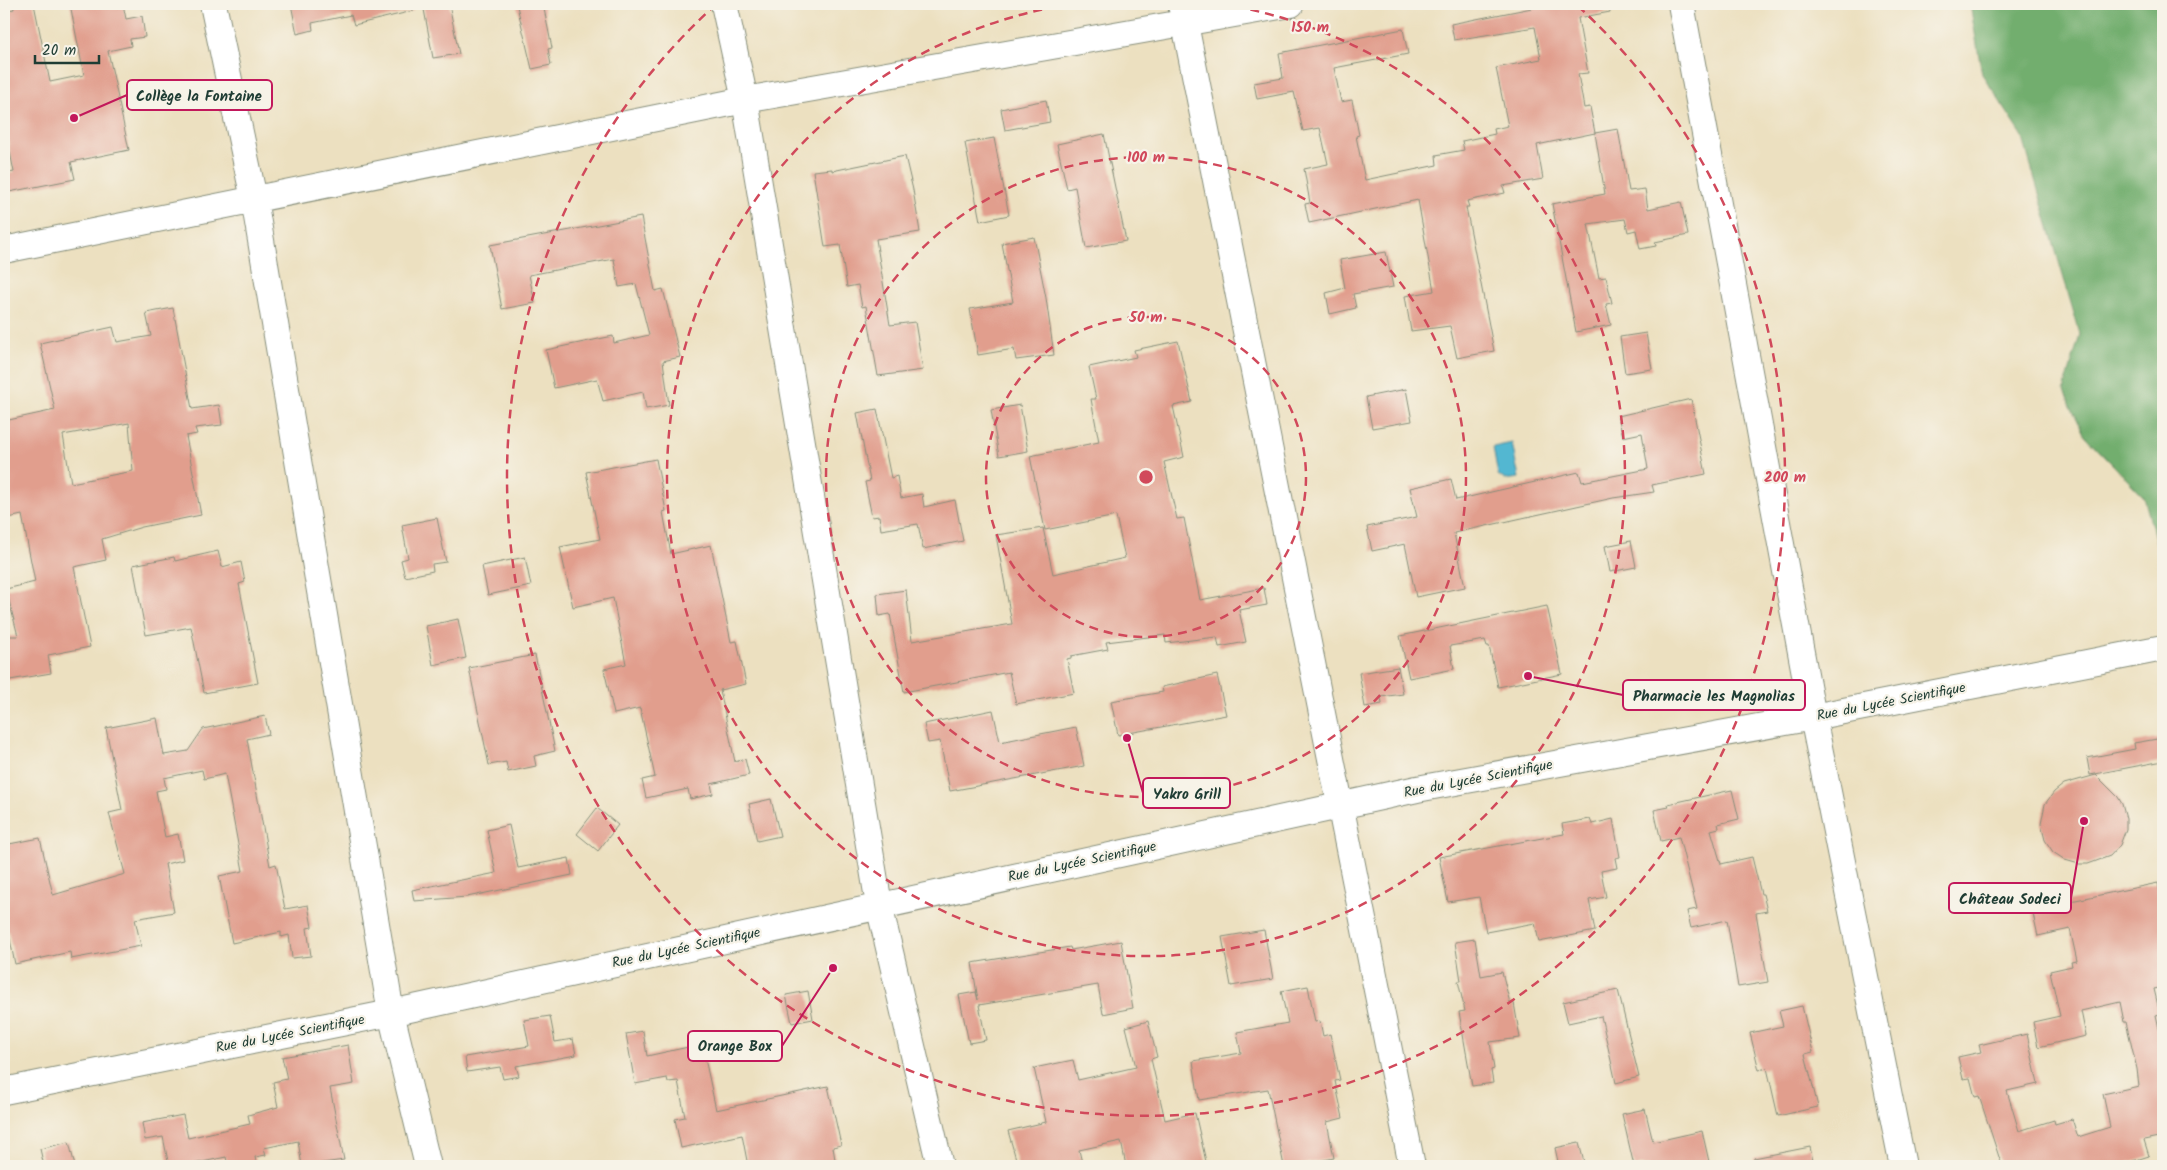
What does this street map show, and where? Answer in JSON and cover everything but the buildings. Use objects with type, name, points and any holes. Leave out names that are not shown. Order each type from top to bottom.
[{"type":"street","points":[[213,4],[254,199],[391,1013],[428,1166]]},
{"type":"street","points":[[724,4],[745,100],[879,905],[940,1166]]},
{"type":"street","points":[[4,250],[745,100],[1183,14],[1291,4]]},
{"type":"street","points":[[1681,4],[1813,717],[1903,1166]]},
{"type":"street","points":[[1183,14],[1412,1166]]},
{"type":"street","name":"Rue du Lycée Scientifique","points":[[4,1091],[391,1013],[1417,789],[1813,717],[2163,648]]},
{"type":"green space","points":[[1970,4],[2163,4],[2163,568],[2144,497],[2085,436],[2064,391],[2080,334],[2022,135],[1982,74]]},
{"type":"water","points":[[1512,443],[1519,478],[1505,480],[1498,475],[1493,447]]},
{"type":"place","name":"Collège la Fontaine","points":[[74,118]]},
{"type":"place","name":"Pharmacie les Magnolias","points":[[1528,676]]},
{"type":"place","name":"Yakro Grill","points":[[1127,738]]},
{"type":"place","name":"Château Sodeci","points":[[2084,821]]},
{"type":"place","name":"Orange Box","points":[[833,968]]}]
